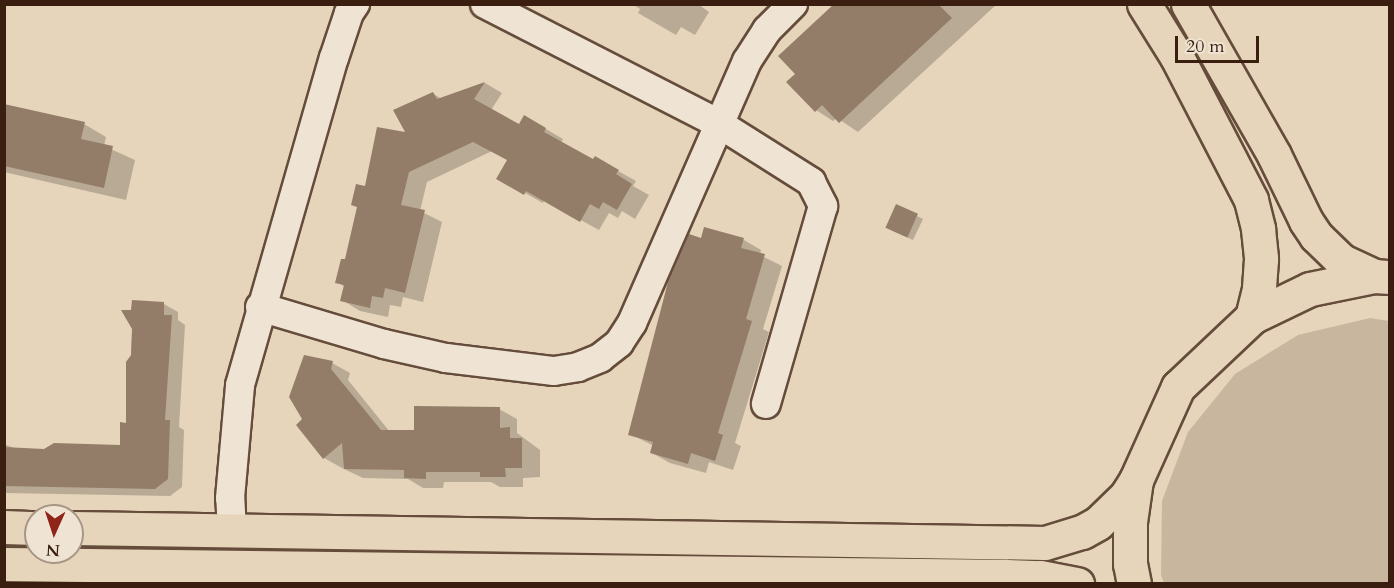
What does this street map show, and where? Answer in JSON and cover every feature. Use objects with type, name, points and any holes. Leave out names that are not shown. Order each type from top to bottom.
[{"type":"main road","points":[[1144,4],[1177,57],[1251,200],[1258,229],[1261,259],[1259,289],[1252,316]]},
{"type":"main road","points":[[1188,4],[1274,155],[1311,229],[1342,261],[1382,277]]},
{"type":"main road","points":[[84,528],[1045,543],[1082,532],[1098,523],[1126,496],[1136,480],[1178,387],[1252,316],[1311,289],[1382,277]]},
{"type":"main road","points":[[1134,584],[1130,564],[1130,522],[1136,480]]},
{"type":"main road","points":[[4,527],[24,528]]},
{"type":"main road","points":[[232,531],[252,575]]},
{"type":"main road","points":[[216,575],[232,531]]},
{"type":"main road","points":[[4,564],[216,575],[1006,576],[1040,577],[1077,584]]},
{"type":"street","points":[[232,531],[230,498],[240,385],[260,307],[334,58],[349,13],[355,4]]},
{"type":"street","points":[[485,4],[721,125],[811,182],[823,206],[766,404]]},
{"type":"street","points":[[260,307],[414,352],[554,371],[578,367],[600,358],[619,343],[632,323],[721,125],[747,61],[767,30],[793,4]]},
{"type":"shaded area","points":[[1370,318],[1389,321],[1389,583],[1164,583],[1161,575],[1162,501],[1188,432],[1235,374],[1298,335]]},
{"type":"building","points":[[834,4],[938,4],[952,18],[839,123],[822,105],[815,112],[786,82],[795,74],[778,56]]},
{"type":"building","points":[[485,82],[474,99],[519,124],[524,115],[546,128],[544,132],[593,159],[595,156],[619,170],[616,174],[632,184],[617,210],[603,202],[599,209],[590,204],[580,222],[526,191],[524,195],[496,179],[507,160],[473,142],[409,172],[401,205],[425,210],[405,293],[385,288],[383,298],[372,296],[370,308],[340,301],[344,285],[335,283],[341,259],[345,259],[357,207],[351,205],[356,184],[365,186],[377,127],[405,132],[393,110],[433,92],[437,99]]},
{"type":"building","points":[[4,104],[85,122],[81,139],[113,146],[104,188],[4,166]]},
{"type":"building","points":[[896,204],[918,214],[907,238],[885,228]]},
{"type":"building","points":[[704,227],[744,238],[741,248],[765,254],[746,319],[752,321],[718,433],[723,435],[715,461],[691,453],[688,464],[650,453],[653,442],[628,435],[668,282],[689,234],[701,238]]},
{"type":"building","points":[[132,300],[164,302],[164,315],[172,315],[165,420],[170,420],[168,479],[155,489],[4,486],[4,447],[44,449],[54,443],[120,445],[120,422],[126,423],[126,362],[131,355],[132,329],[121,310],[131,310]]},
{"type":"building","points":[[304,355],[333,361],[331,369],[381,430],[414,430],[414,406],[500,407],[500,428],[510,427],[510,438],[522,438],[522,468],[505,468],[506,477],[480,477],[480,472],[426,472],[426,479],[404,478],[404,470],[344,469],[342,443],[323,459],[296,425],[302,419],[289,397]]}]
